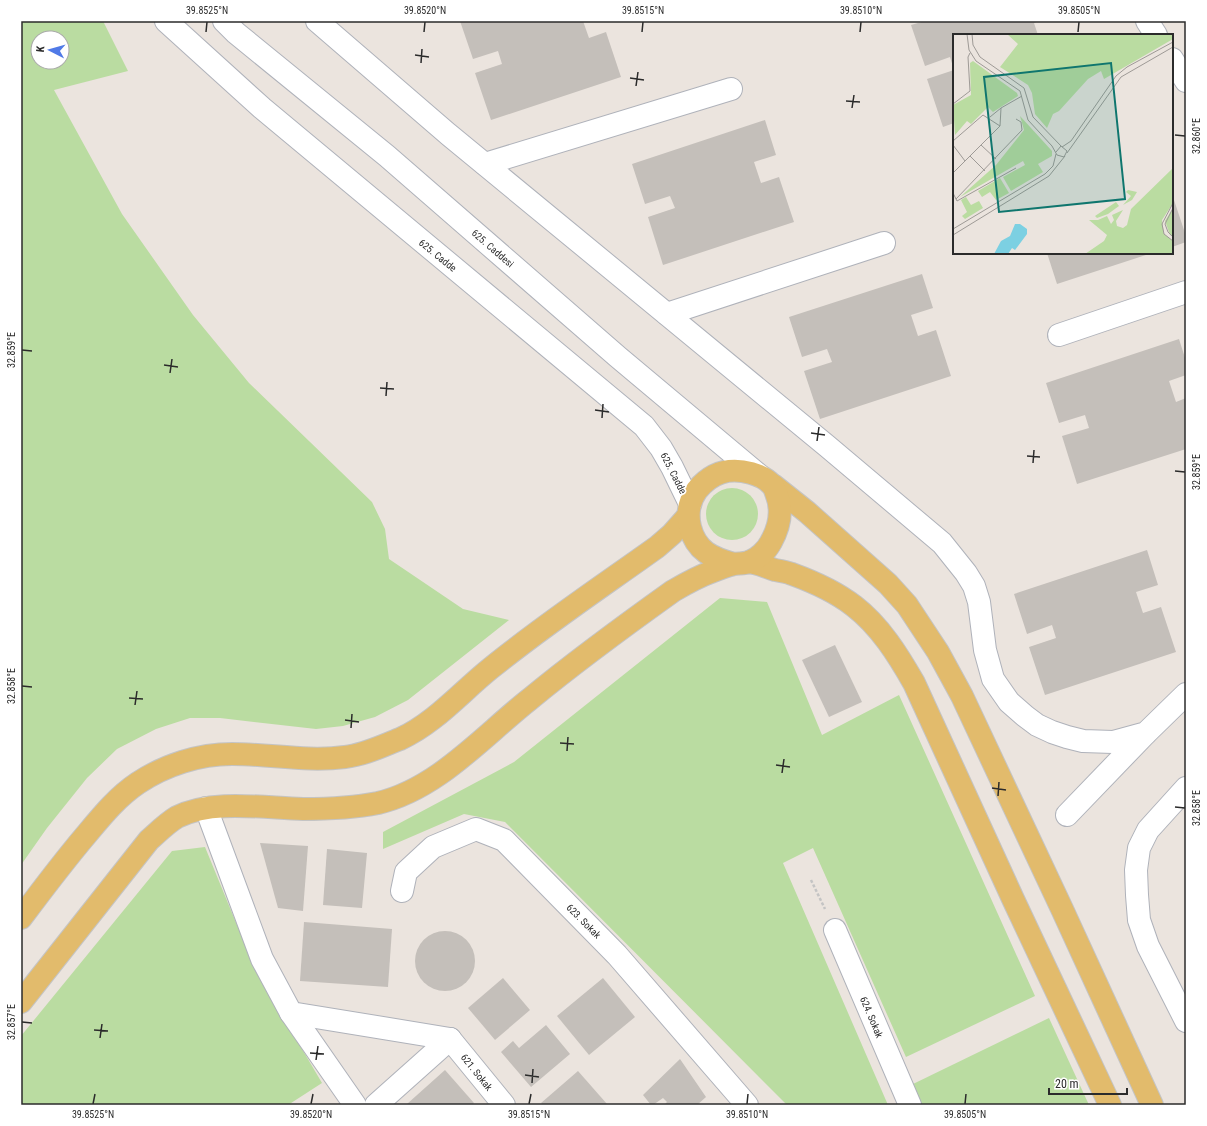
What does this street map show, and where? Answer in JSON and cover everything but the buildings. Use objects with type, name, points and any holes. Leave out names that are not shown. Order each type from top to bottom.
[{"type":"main road","points":[[21,918],[60,866],[106,811],[137,784],[167,767],[201,757],[232,754],[321,758],[345,757],[373,750],[402,738],[423,727],[489,670],[530,638],[657,547],[672,534],[689,510],[695,493],[703,483],[716,474],[729,470],[742,471],[766,480],[807,512],[888,584],[907,605],[938,652],[962,696],[1066,916],[1152,1105]]},
{"type":"main road","points":[[21,1002],[149,840],[164,826],[178,817],[217,806],[338,809],[380,802],[421,786],[448,768],[542,688],[673,591],[694,579],[760,555],[770,545],[777,532],[780,517],[780,502],[766,480]]},
{"type":"main road","points":[[689,510],[692,533],[698,546],[708,555],[741,563],[760,564],[791,573],[834,592],[855,606],[877,628],[897,654],[914,682],[1013,899],[1110,1105]]},
{"type":"street","name":"625. Cadde","points":[[166,21],[262,108],[644,426],[661,448],[672,467],[689,510]]},
{"type":"street","name":"625. Caddesi","points":[[224,21],[236,33],[387,156],[618,357],[766,480]]},
{"type":"street","points":[[319,21],[448,134],[827,446],[942,543],[966,573],[974,586],[979,602],[985,650],[993,679],[1009,702],[1024,716],[1037,725],[1052,732],[1083,741],[1113,742],[1146,733]]},
{"type":"street","points":[[1147,21],[1155,34]]},
{"type":"street","points":[[1173,60],[1186,80]]},
{"type":"street","points":[[1173,90],[1186,84]]},
{"type":"street","points":[[485,164],[731,89]]},
{"type":"street","points":[[667,314],[884,243]]},
{"type":"street","points":[[1059,335],[1186,292]]},
{"type":"street","points":[[1067,815],[1186,694]]},
{"type":"street","points":[[1186,788],[1148,830],[1139,848],[1136,870],[1136,895],[1139,920],[1148,946],[1186,1021]]},
{"type":"street","points":[[206,808],[262,959],[291,1013],[355,1105]]},
{"type":"street","name":"623. Sokak","points":[[402,890],[406,872],[433,847],[476,829],[504,840],[618,955],[742,1103]]},
{"type":"street","name":"624. Sokak","points":[[835,930],[910,1105]]},
{"type":"street","points":[[291,1013],[450,1039]]},
{"type":"street","points":[[376,1105],[450,1039]]},
{"type":"street","name":"621. Sokak","points":[[450,1039],[504,1105]]},
{"type":"path","points":[[812,880],[835,930]]},
{"type":"green space","points":[[21,21],[103,21],[128,71],[54,90],[122,214],[193,315],[249,383],[372,502],[385,529],[389,559],[463,609],[509,620],[408,700],[375,717],[343,726],[316,729],[220,718],[190,718],[156,729],[117,749],[87,778],[47,828],[21,865]]},
{"type":"green space","points":[[732,488],[742,490],[750,496],[756,504],[758,514],[756,524],[750,532],[742,538],[732,540],[722,538],[714,532],[708,524],[706,514],[708,504],[714,496],[722,490]]},
{"type":"green space","points":[[720,598],[767,602],[822,735],[899,695],[1035,996],[906,1057],[813,848],[783,863],[888,1105],[787,1105],[505,822],[464,814],[383,849],[383,832],[514,762]]},
{"type":"green space","points":[[205,847],[255,969],[322,1083],[288,1105],[21,1105],[21,1036],[172,851]]},
{"type":"green space","points":[[1049,1018],[1089,1105],[922,1105],[913,1084]]}]
